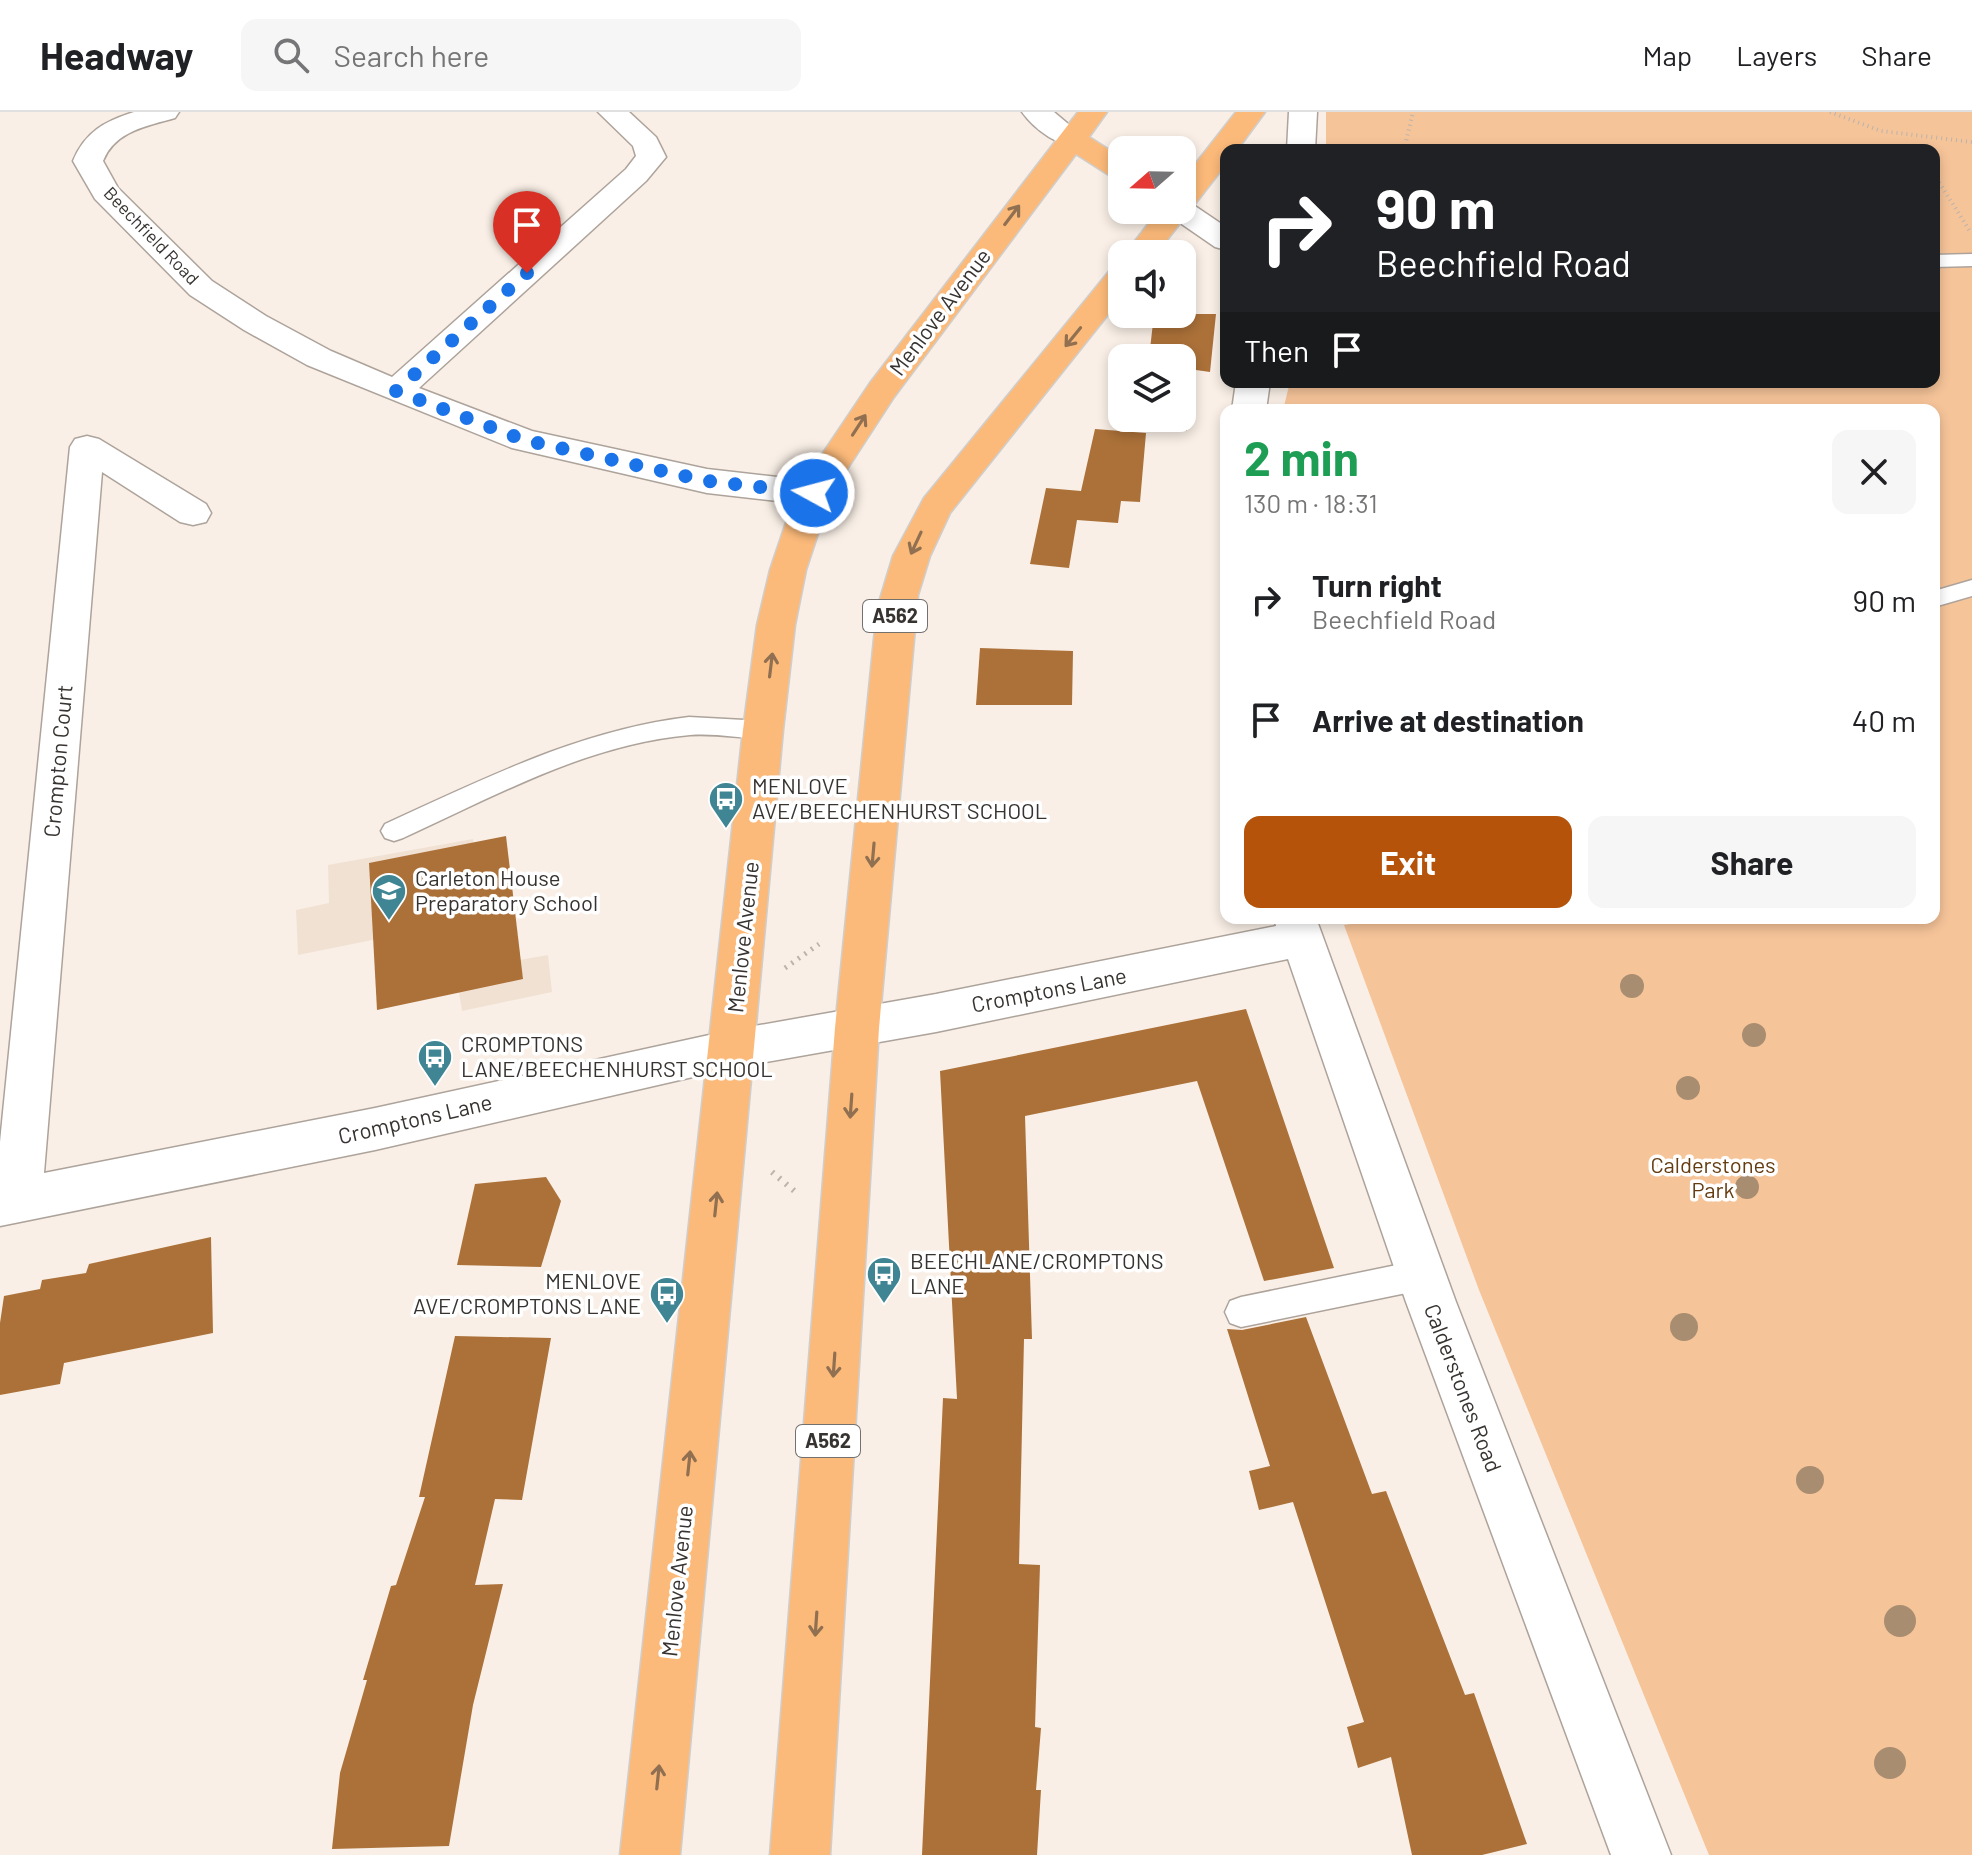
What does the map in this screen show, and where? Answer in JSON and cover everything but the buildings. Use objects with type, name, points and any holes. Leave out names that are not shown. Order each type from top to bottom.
[{"type":"highway","points":[[1226,144],[1251,112]]},
{"type":"highway","points":[[1082,125],[1108,155]]},
{"type":"highway","name":"Menlove Avenue","points":[[650,1855],[763,730],[776,625],[788,570],[814,493],[882,390],[1082,125]]},
{"type":"highway","points":[[1196,183],[1220,152]]},
{"type":"highway","points":[[1151,240],[1164,224]]},
{"type":"highway","name":"A562","points":[[800,1855],[857,1028],[896,609],[904,571],[917,538],[937,506],[1108,293]]},
{"type":"street","name":"Beechfield Road","points":[[165,112],[111,128],[92,145],[88,161],[106,193],[201,288],[255,323],[306,351],[396,391],[524,440],[707,481],[814,493]]},
{"type":"street","points":[[396,391],[636,175],[651,157],[646,143],[612,112]]},
{"type":"street","points":[[1036,112],[1082,125]]},
{"type":"street","points":[[1301,144],[1303,112]]},
{"type":"street","points":[[1196,220],[1220,237]]},
{"type":"street","name":"Crompton Court","points":[[9,1202],[87,447],[193,513]]},
{"type":"street","name":"Cromptons Lane","points":[[9,1202],[375,1129],[732,1049],[857,1028],[1297,928]]},
{"type":"street","name":"Calderstones Road","points":[[1297,928],[1421,1275],[1641,1855]]},
{"type":"lane","points":[[1940,261],[1972,260]]},
{"type":"lane","points":[[1940,597],[1972,588]]},
{"type":"lane","points":[[394,831],[561,757],[623,736],[691,726],[763,730]]},
{"type":"lane","points":[[1241,1312],[1421,1275]]},
{"type":"path","points":[[1405,144],[1413,112]]},
{"type":"path","points":[[1830,112],[1852,124],[1888,132],[1972,142]]},
{"type":"path","points":[[1940,183],[1972,234]]},
{"type":"path","points":[[774,976],[820,943]]},
{"type":"path","points":[[772,1172],[804,1199]]},
{"type":"shaded area","name":"Carleton House Preparatory School","points":[[473,839],[484,966],[548,955],[552,992],[462,1011],[457,980],[397,935],[298,955],[296,910],[329,903],[328,865]]},
{"type":"green space","name":"Calderstones Park","points":[[1326,112],[1972,112],[1972,1855],[1709,1855],[1479,1290],[1344,925],[1940,924],[1940,404],[1284,404],[1288,388],[1940,388],[1940,144],[1326,144]]},
{"type":"place","name":"MENLOVE AVE/BEECHENHURST SCHOOL","points":[[726,830]]},
{"type":"place","name":"Carleton House Preparatory School","points":[[389,922]]},
{"type":"place","name":"CROMPTONS LANE/BEECHENHURST SCHOOL","points":[[435,1088]]},
{"type":"place","name":"BEECHLANE/CROMPTONS LANE","points":[[884,1305]]},
{"type":"place","name":"MENLOVE AVE/CROMPTONS LANE","points":[[667,1325]]},
{"type":"route","points":[[527,273],[396,391],[524,440],[707,481],[814,493]]}]
